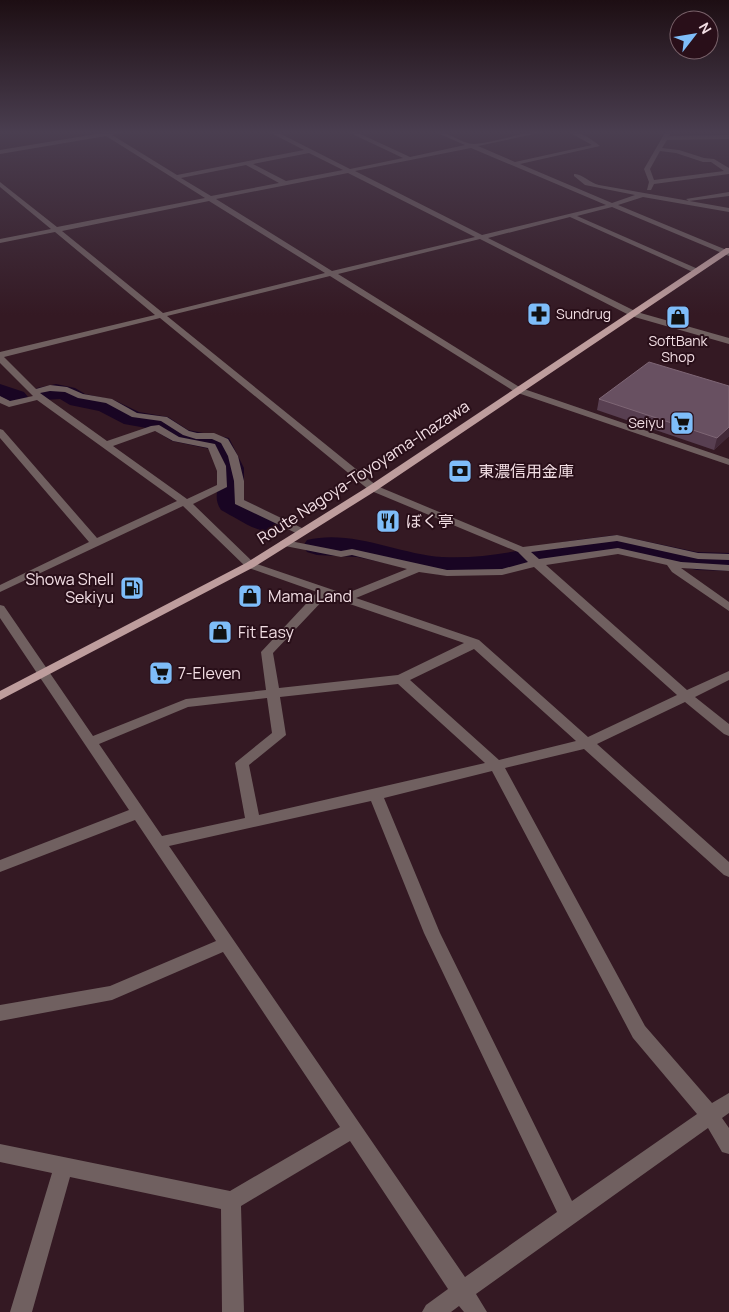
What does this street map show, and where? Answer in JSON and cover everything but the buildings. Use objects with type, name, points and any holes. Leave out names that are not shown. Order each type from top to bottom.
[{"type":"main road","name":"Route Nagoya-Toyoyama-Inazawa","points":[[0,696],[250,565],[285,544],[373,488],[634,314],[695,271],[727,252]]},
{"type":"street","points":[[10,192],[373,488],[529,557],[686,696],[729,731]]},
{"type":"street","points":[[201,192],[518,390],[729,462]]},
{"type":"street","points":[[0,241],[245,192]]},
{"type":"street","points":[[393,192],[634,314],[729,341]]},
{"type":"street","points":[[580,192],[727,252]]},
{"type":"street","points":[[628,192],[729,210]]},
{"type":"street","points":[[646,192],[644,195],[612,205],[0,356],[36,395],[185,502],[250,565],[475,643],[729,871]]},
{"type":"street","points":[[686,202],[688,199],[729,194]]},
{"type":"street","points":[[570,215],[695,271]]},
{"type":"street","points":[[3,404],[36,395],[50,388],[67,390],[81,396],[109,401],[135,415],[164,419],[186,433],[196,436],[214,436],[225,441],[233,456],[237,473],[239,502],[302,532]]},
{"type":"street","points":[[0,589],[95,543],[222,487],[224,478],[212,446],[176,439],[159,428],[154,428],[106,445]]},
{"type":"street","points":[[0,432],[95,543]]},
{"type":"street","points":[[285,544],[341,554],[352,552],[447,573],[502,572],[529,557],[617,538],[698,556],[729,557]]},
{"type":"street","points":[[529,557],[618,551],[681,565],[729,568]]},
{"type":"street","points":[[671,563],[676,570],[729,608]]},
{"type":"street","points":[[345,598],[418,568]]},
{"type":"street","points":[[253,821],[242,764],[279,735],[267,652],[325,591]]},
{"type":"street","points":[[0,609],[463,1290],[476,1312]]},
{"type":"street","points":[[90,742],[186,704],[402,679],[475,643]]},
{"type":"street","points":[[158,843],[376,795],[588,744],[729,675]]},
{"type":"street","points":[[402,679],[496,765],[639,1032],[710,1115],[729,1145]]},
{"type":"street","points":[[376,795],[432,933],[569,1216]]},
{"type":"street","points":[[0,866],[137,813]]},
{"type":"street","points":[[0,1013],[112,993],[227,943]]},
{"type":"street","points":[[433,1312],[729,1102]]},
{"type":"street","points":[[0,1153],[231,1201],[353,1129]]},
{"type":"street","points":[[21,1312],[64,1166]]},
{"type":"street","points":[[231,1201],[233,1312]]},
{"type":"waterway","points":[[0,391],[16,397]]},
{"type":"waterway","points":[[45,393],[56,391],[67,393],[78,400],[106,405],[133,419],[159,422],[181,436],[220,443],[232,473],[229,495],[231,504],[274,526]]},
{"type":"waterway","points":[[317,546],[357,548],[441,566],[493,565],[550,553],[616,544],[697,561],[729,562]]},
{"type":"place","name":"Sundrug","points":[[539,314]]},
{"type":"place","name":"SoftBank Shop","points":[[678,317]]},
{"type":"place","name":"Seiyu","points":[[682,423]]},
{"type":"place","name":"東濃信用金庫","points":[[460,471]]},
{"type":"place","name":"ぼく亭","points":[[388,521]]},
{"type":"place","name":"Showa Shell Sekiyu","points":[[132,588]]},
{"type":"place","name":"Mama Land","points":[[250,596]]},
{"type":"place","name":"Fit Easy","points":[[220,632]]},
{"type":"place","name":"7-Eleven","points":[[161,673]]}]
